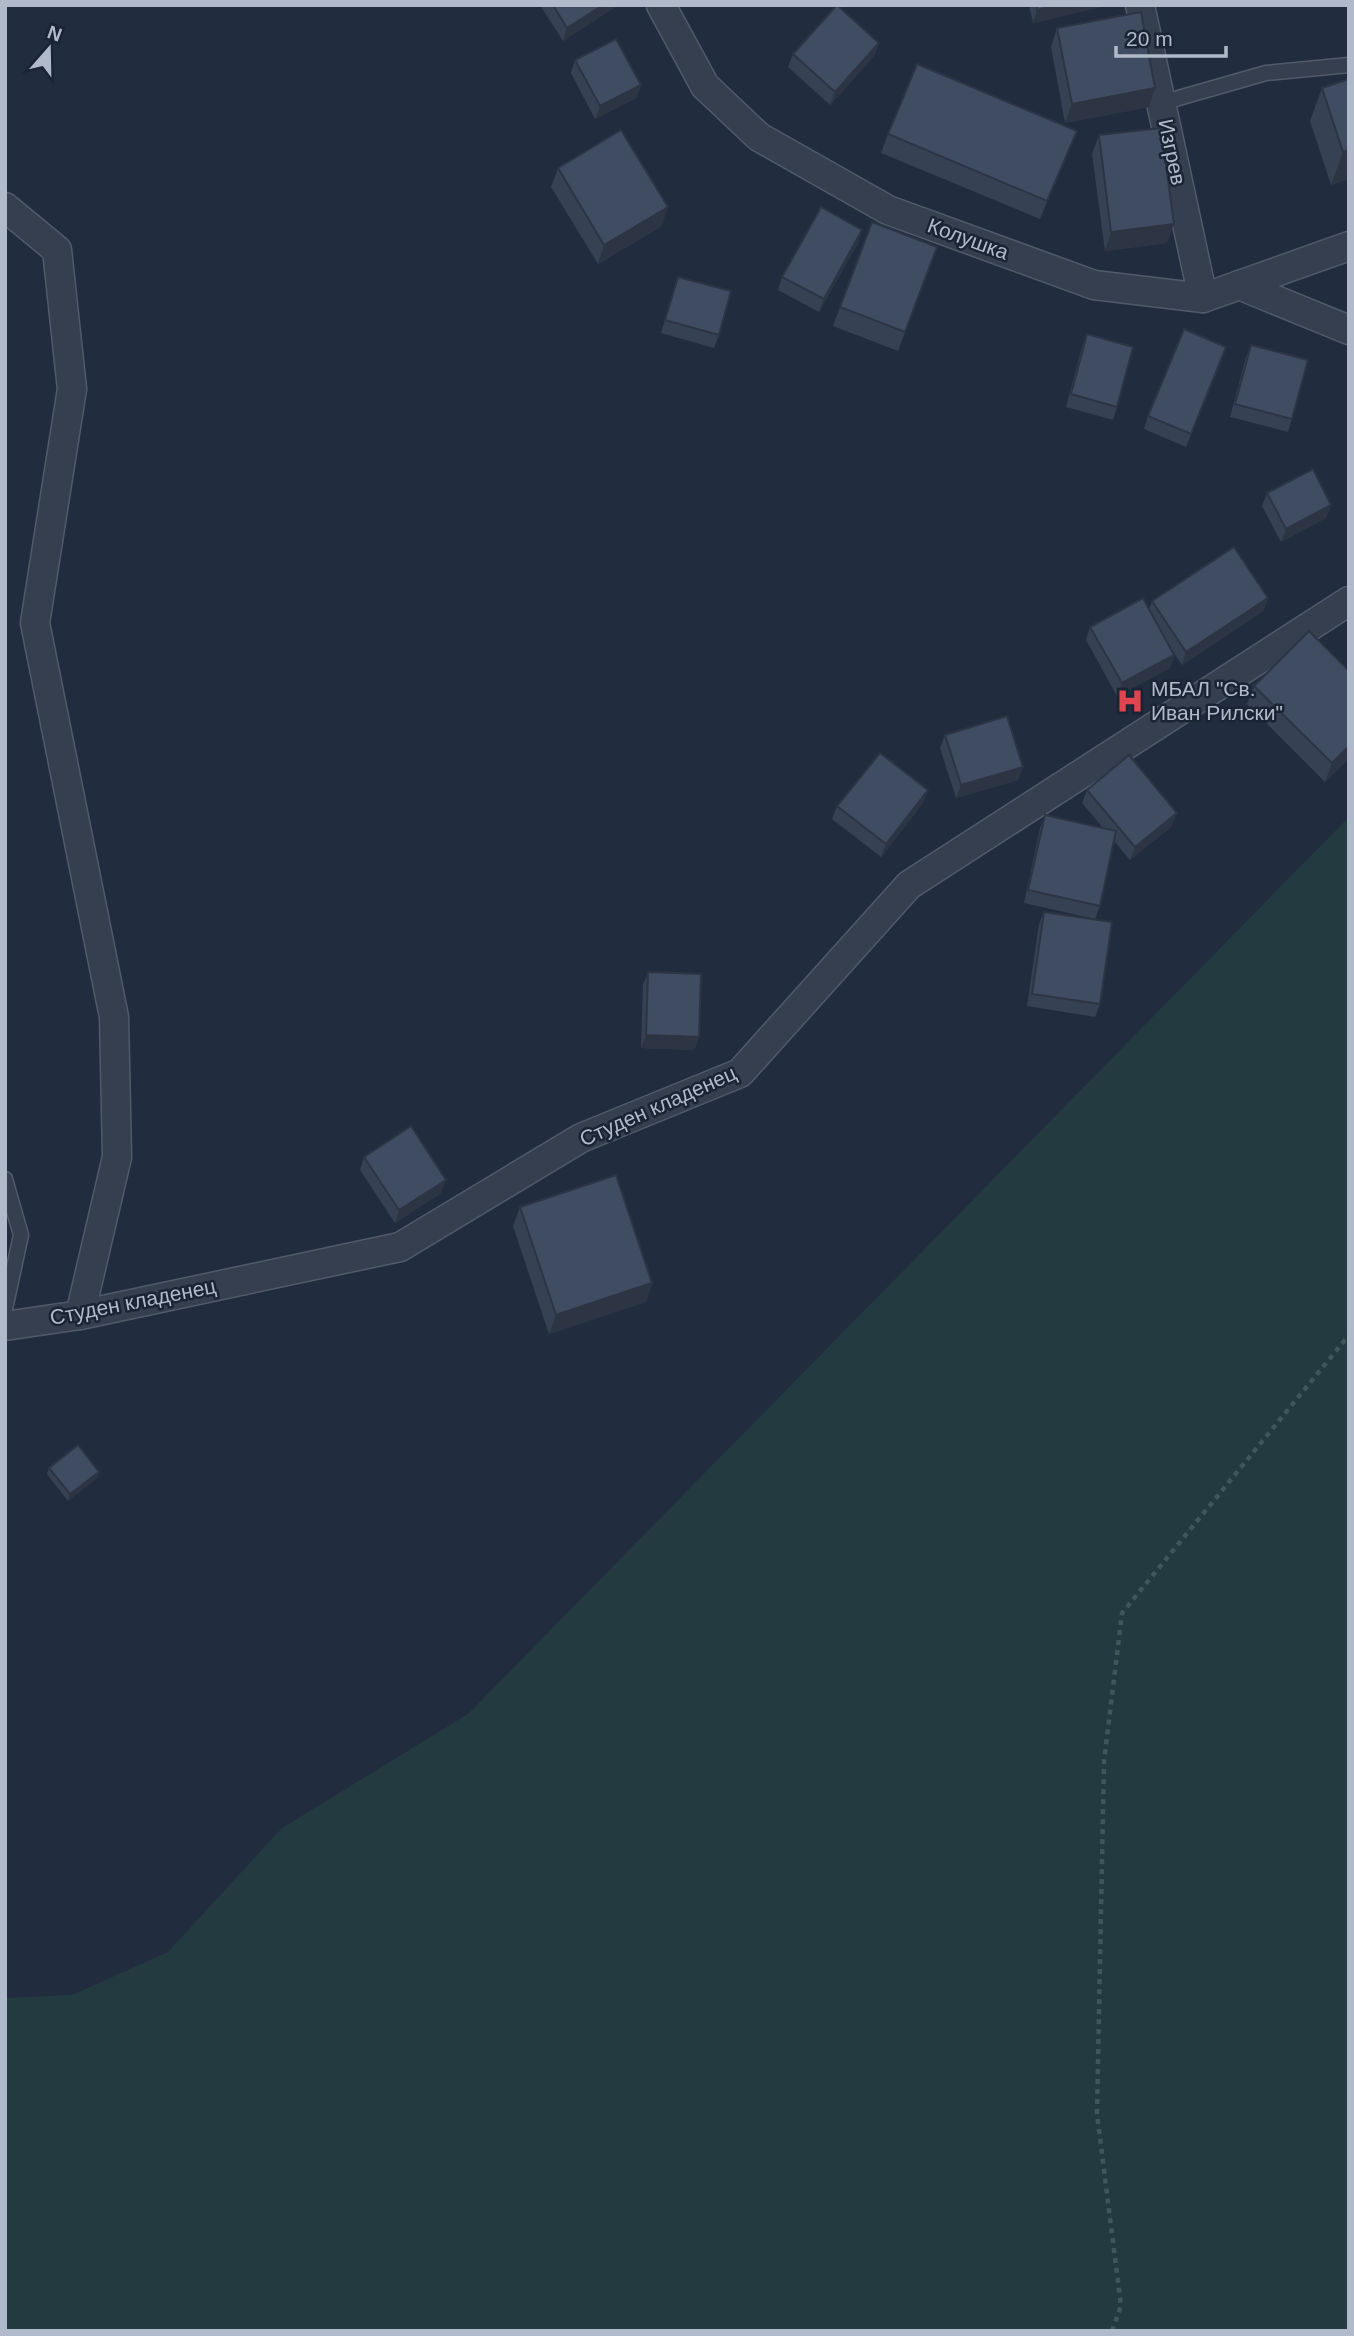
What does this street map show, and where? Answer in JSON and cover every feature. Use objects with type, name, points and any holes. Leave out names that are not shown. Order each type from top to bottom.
[{"type":"street","name":"Колушка","points":[[661,5],[705,86],[759,136],[888,210],[1094,285],[1203,298],[1349,246]]},
{"type":"street","name":"Изгрев","points":[[1140,5],[1203,298]]},
{"type":"street","points":[[5,207],[57,250],[72,389],[35,623],[114,1017],[117,1157],[79,1315]]},
{"type":"street","points":[[1240,285],[1349,330]]},
{"type":"street","name":"Студен кладенец","points":[[5,1326],[79,1315],[400,1247],[581,1139],[740,1073],[909,885],[1349,601]]},
{"type":"lane","points":[[1161,103],[1266,74],[1349,65]]},
{"type":"lane","points":[[5,1179],[21,1235],[5,1309]]},
{"type":"path","points":[[1112,2331],[1121,2306],[1097,2100],[1104,1762],[1122,1613],[1349,1335]]},
{"type":"green space","points":[[1349,817],[1349,2331],[5,2331],[5,1998],[72,1995],[168,1952],[282,1828],[468,1714]]},
{"type":"building","points":[[553,5],[603,5],[567,28]]},
{"type":"building","points":[[837,5],[879,43],[835,92],[793,54]]},
{"type":"building","points":[[1037,5],[1058,5],[1037,10]]},
{"type":"building","points":[[1141,12],[1155,88],[1072,104],[1057,28]]},
{"type":"building","points":[[616,39],[641,85],[600,106],[575,60]]},
{"type":"building","points":[[917,64],[1077,131],[1047,201],[888,134]]},
{"type":"building","points":[[1349,79],[1349,150],[1343,152],[1322,88]]},
{"type":"building","points":[[1161,128],[1174,224],[1111,232],[1099,135]]},
{"type":"building","points":[[621,130],[668,207],[604,245],[558,168]]},
{"type":"building","points":[[821,207],[862,230],[824,299],[782,277]]},
{"type":"building","points":[[872,222],[937,247],[905,332],[840,307]]},
{"type":"building","points":[[678,277],[731,291],[719,335],[665,320]]},
{"type":"building","points":[[1184,329],[1226,347],[1191,434],[1148,416]]},
{"type":"building","points":[[1087,334],[1133,347],[1117,407],[1071,394]]},
{"type":"building","points":[[1251,345],[1308,360],[1292,419],[1235,404]]},
{"type":"building","points":[[1313,469],[1331,505],[1286,529],[1267,493]]},
{"type":"building","points":[[1234,547],[1268,598],[1186,652],[1152,601]]},
{"type":"building","points":[[1143,598],[1174,655],[1122,683],[1090,627]]},
{"type":"building","points":[[1309,631],[1349,671],[1349,746],[1332,763],[1254,686]]},
{"type":"building","points":[[1007,716],[1023,767],[961,785],[945,735]]},
{"type":"building","points":[[880,753],[928,790],[886,844],[837,806]]},
{"type":"building","points":[[1129,755],[1177,813],[1135,847],[1087,790]]},
{"type":"building","points":[[1045,815],[1116,831],[1100,906],[1028,890]]},
{"type":"building","points":[[1044,912],[1112,922],[1100,1004],[1032,994]]},
{"type":"building","points":[[648,972],[701,974],[699,1037],[646,1035]]},
{"type":"building","points":[[411,1126],[446,1180],[399,1210],[364,1157]]},
{"type":"building","points":[[616,1175],[652,1283],[556,1315],[520,1207]]},
{"type":"building","points":[[78,1445],[99,1472],[70,1494],[49,1468]]},
{"type":"place","name":"МБАЛ \"Св. Иван Рилски\"","points":[[1130,701]]}]
